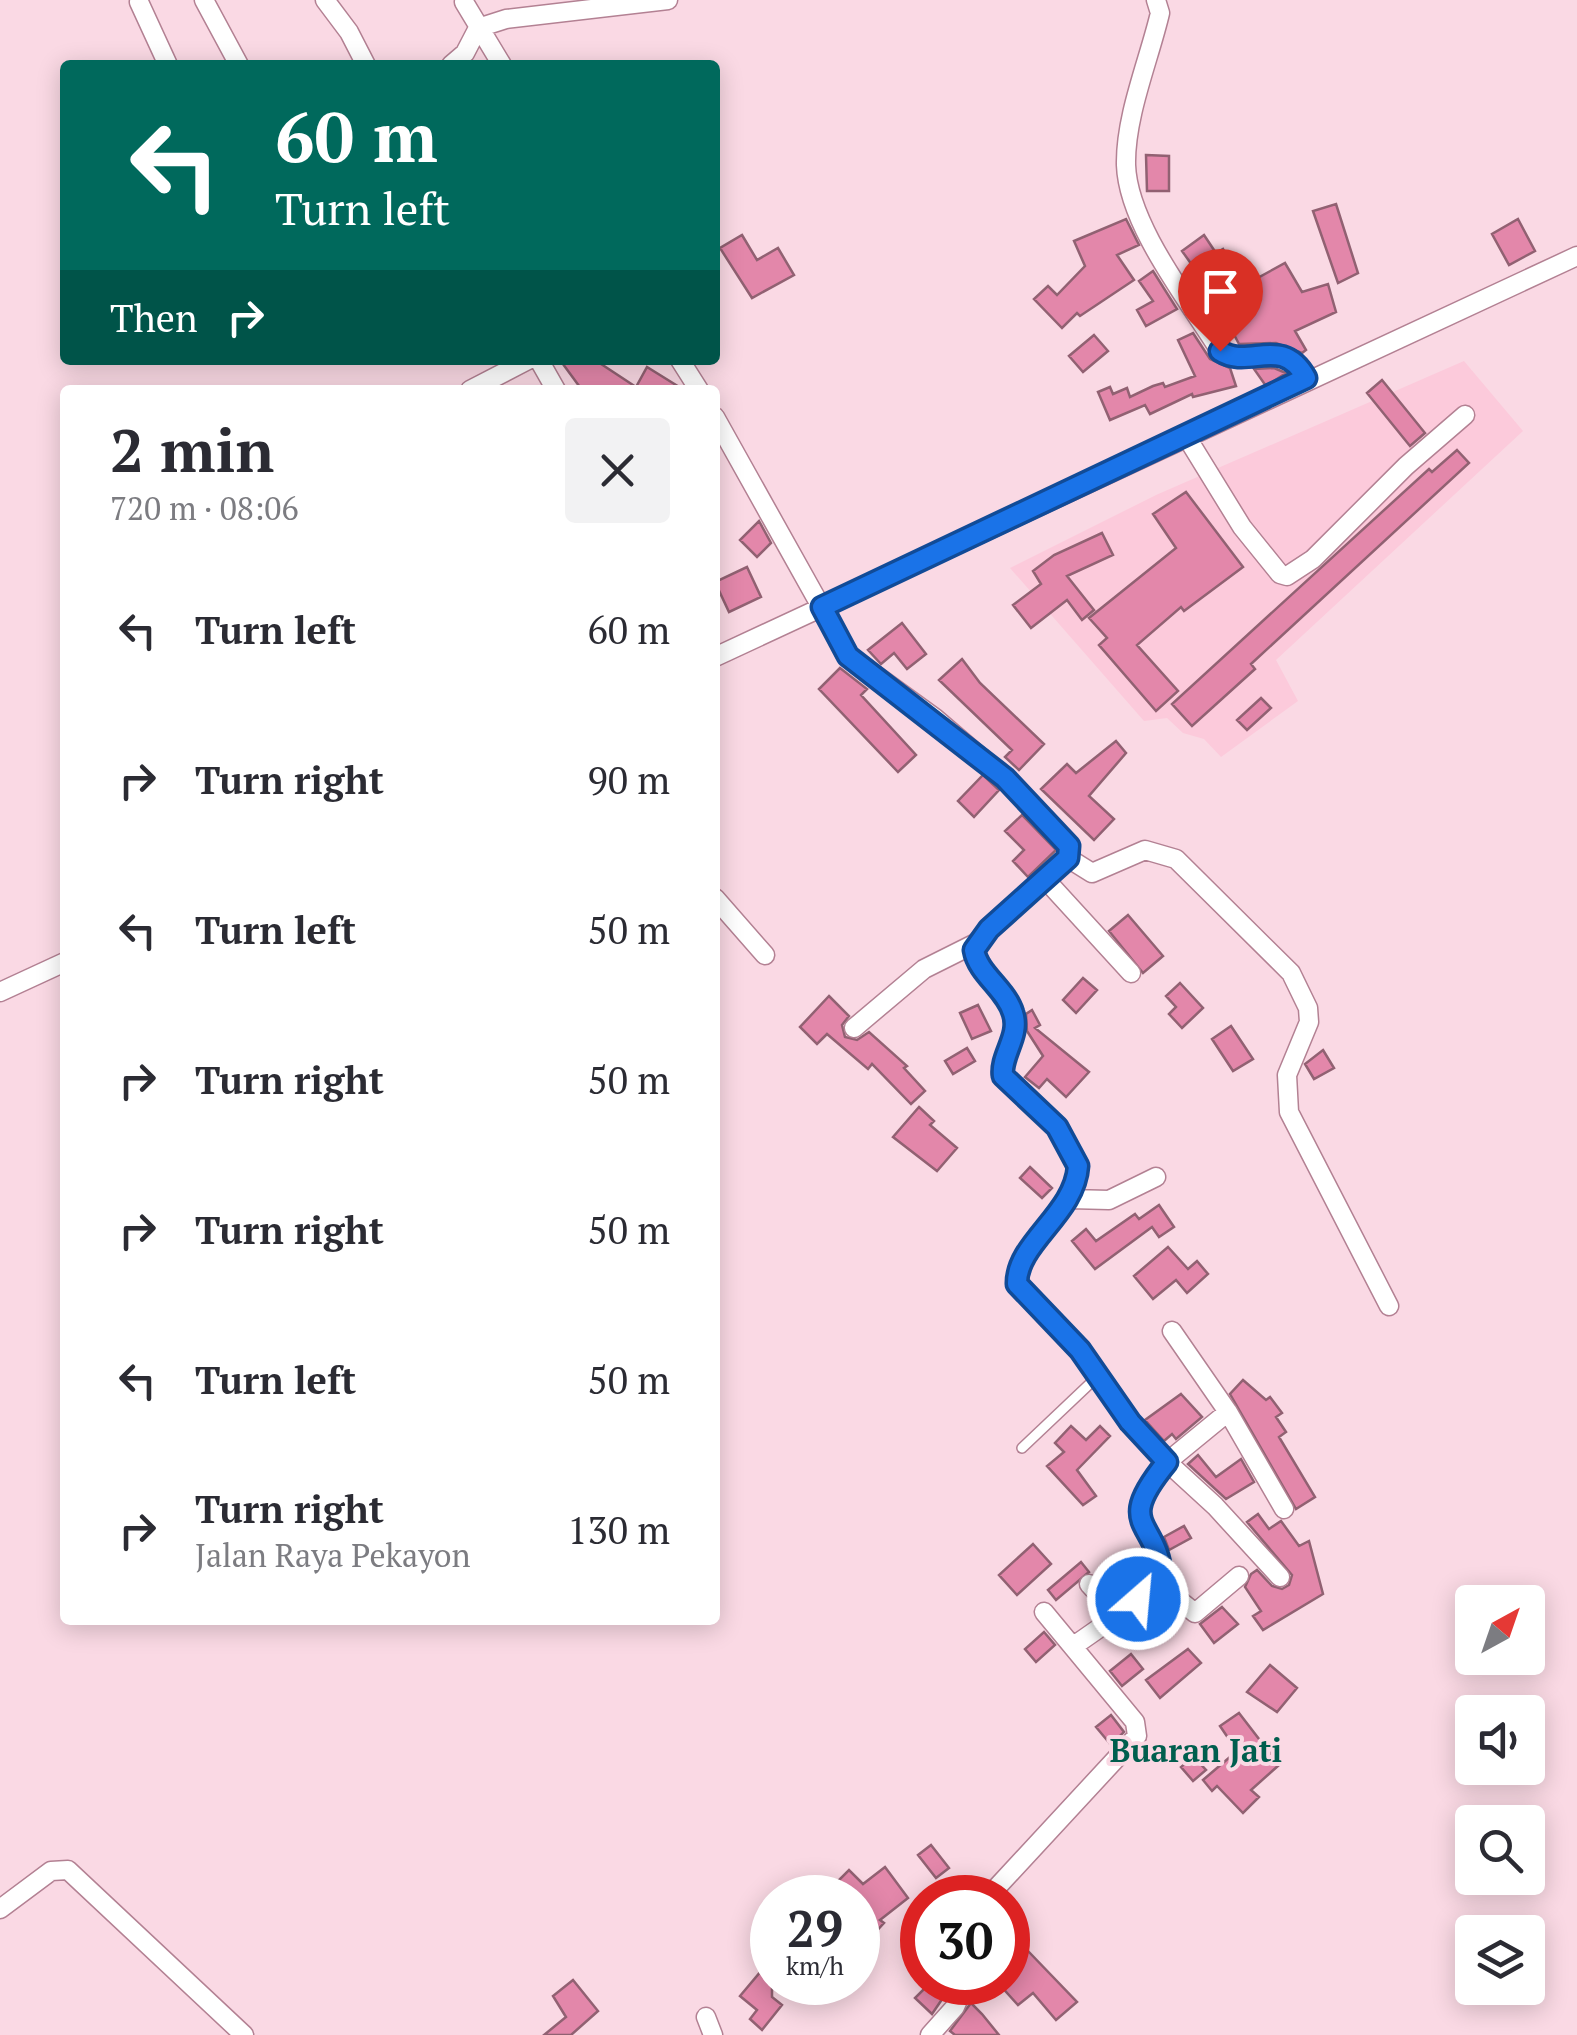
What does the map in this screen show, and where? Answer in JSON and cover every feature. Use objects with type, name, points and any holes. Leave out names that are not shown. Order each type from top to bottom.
[{"type":"street","points":[[204,0],[236,60]]},
{"type":"street","points":[[324,0],[341,18],[363,60]]},
{"type":"street","points":[[456,60],[478,28],[506,19],[668,0]]},
{"type":"street","points":[[1156,0],[1160,13],[1127,149],[1130,191],[1151,238],[1220,351],[1234,358],[1284,356],[1300,366],[1306,378]]},
{"type":"street","points":[[139,2],[166,60]]},
{"type":"street","points":[[464,2],[499,60]]},
{"type":"street","points":[[720,655],[824,611],[1306,378],[1577,256]]},
{"type":"street","points":[[480,385],[518,365]]},
{"type":"street","points":[[1186,436],[1242,527],[1280,574],[1287,576],[1313,559],[1406,466],[1466,415]]},
{"type":"street","points":[[720,426],[848,656],[1005,778],[1066,839],[1068,858]]},
{"type":"street","points":[[1068,858],[1092,873],[1145,850],[1176,859],[1291,973],[1302,990],[1308,1022],[1288,1075],[1290,1112],[1389,1306]]},
{"type":"street","points":[[854,1028],[924,969],[976,943],[1068,858]]},
{"type":"street","points":[[1045,879],[1130,974]]},
{"type":"street","points":[[720,904],[765,955]]},
{"type":"street","points":[[976,943],[976,958],[1014,1013],[1014,1039],[1002,1072],[1069,1144],[1078,1166],[1070,1198],[1022,1264],[1017,1284],[1100,1374],[1130,1422],[1216,1506],[1280,1577]]},
{"type":"street","points":[[0,992],[60,964]]},
{"type":"street","points":[[1070,1198],[1110,1200],[1156,1177]]},
{"type":"street","points":[[1172,1331],[1228,1412],[1284,1510]]},
{"type":"street","points":[[1075,1645],[1158,1582],[1162,1571],[1138,1516],[1144,1492],[1167,1462],[1228,1412]]},
{"type":"street","points":[[1158,1582],[1195,1612],[1239,1576]]},
{"type":"street","points":[[1088,1584],[1118,1616]]},
{"type":"street","points":[[1008,1875],[1137,1736],[1135,1722],[1044,1612]]},
{"type":"street","points":[[0,1910],[51,1871],[68,1870],[244,2035]]},
{"type":"street","points":[[930,2035],[955,2005]]},
{"type":"lane","points":[[1022,1448],[1100,1374]]},
{"type":"shaded area","points":[[1464,361],[1523,431],[1276,660],[1298,701],[1221,757],[1204,739],[1183,733],[1167,718],[1144,721],[1010,568],[1156,495]]},
{"type":"building","points":[[1146,155],[1169,156],[1169,191],[1147,191]]},
{"type":"building","points":[[1336,204],[1358,273],[1338,283],[1313,211]]},
{"type":"building","points":[[1126,219],[1139,245],[1117,255],[1134,280],[1080,316],[1077,313],[1062,328],[1034,299],[1048,286],[1057,295],[1085,266],[1074,241]]},
{"type":"building","points":[[1518,219],[1535,251],[1509,265],[1492,234]]},
{"type":"building","points":[[742,235],[757,260],[778,248],[794,275],[752,298],[720,248]]},
{"type":"building","points":[[1204,235],[1216,253],[1223,249],[1231,264],[1226,266],[1241,287],[1285,263],[1302,292],[1328,284],[1336,312],[1295,331],[1306,350],[1302,353],[1276,343],[1239,344],[1212,293],[1182,251]]},
{"type":"building","points":[[1153,271],[1177,309],[1146,326],[1137,310],[1153,301],[1139,281]]},
{"type":"building","points":[[1193,333],[1210,359],[1230,368],[1236,386],[1193,397],[1192,394],[1150,414],[1145,405],[1110,420],[1098,392],[1110,387],[1113,394],[1127,388],[1130,397],[1153,386],[1163,383],[1165,387],[1195,376],[1178,340]]},
{"type":"building","points":[[1094,335],[1108,351],[1083,372],[1069,356]]},
{"type":"building","points":[[564,365],[603,365],[633,385],[578,385]]},
{"type":"building","points":[[647,367],[676,385],[637,385]]},
{"type":"building","points":[[1274,368],[1286,373],[1266,386],[1254,369]]},
{"type":"building","points":[[1382,380],[1425,433],[1410,446],[1367,393]]},
{"type":"building","points":[[1457,450],[1469,463],[1251,664],[1255,669],[1192,726],[1172,704],[1429,469],[1432,472]]},
{"type":"building","points":[[1186,492],[1243,567],[1184,611],[1181,607],[1137,645],[1178,691],[1156,711],[1099,645],[1107,638],[1089,618],[1176,548],[1153,514]]},
{"type":"building","points":[[759,521],[771,543],[757,557],[740,540]]},
{"type":"building","points":[[1102,533],[1113,555],[1067,576],[1094,610],[1082,620],[1067,600],[1031,628],[1013,605],[1041,584],[1033,571],[1054,555]]},
{"type":"building","points":[[747,567],[761,597],[729,612],[720,593],[720,580]]},
{"type":"building","points":[[902,623],[926,654],[907,669],[894,653],[881,664],[868,650]]},
{"type":"building","points":[[962,659],[980,683],[1044,744],[1019,770],[1005,757],[1012,750],[939,680]]},
{"type":"building","points":[[840,668],[867,689],[861,695],[916,755],[898,772],[819,689]]},
{"type":"building","points":[[1261,698],[1271,708],[1247,730],[1237,720]]},
{"type":"building","points":[[1116,741],[1126,753],[1089,796],[1114,819],[1094,840],[1041,789],[1067,764],[1076,773]]},
{"type":"building","points":[[983,775],[999,790],[974,817],[958,801]]},
{"type":"building","points":[[1022,815],[1056,850],[1028,877],[1013,861],[1024,850],[1005,831]]},
{"type":"building","points":[[1128,915],[1163,956],[1143,973],[1109,931]]},
{"type":"building","points":[[1083,978],[1097,990],[1076,1013],[1063,1000]]},
{"type":"building","points":[[1180,983],[1203,1008],[1182,1028],[1169,1014],[1176,1007],[1166,996]]},
{"type":"building","points":[[829,996],[849,1016],[842,1025],[845,1037],[857,1040],[869,1032],[907,1066],[904,1068],[925,1091],[911,1104],[872,1064],[868,1069],[827,1034],[817,1044],[800,1027]]},
{"type":"building","points":[[978,1005],[991,1031],[972,1039],[960,1013]]},
{"type":"building","points":[[1032,1010],[1040,1025],[1035,1028],[1089,1072],[1066,1097],[1047,1079],[1039,1088],[1025,1077],[1043,1056],[1027,1031],[1026,1014]]},
{"type":"building","points":[[1231,1026],[1253,1059],[1233,1071],[1212,1039]]},
{"type":"building","points":[[967,1048],[975,1061],[953,1074],[945,1061]]},
{"type":"building","points":[[1323,1050],[1334,1068],[1314,1079],[1305,1064]]},
{"type":"building","points":[[919,1107],[934,1121],[930,1125],[957,1148],[937,1171],[893,1137]]},
{"type":"building","points":[[1030,1167],[1052,1188],[1042,1198],[1020,1178]]},
{"type":"building","points":[[1159,1205],[1174,1227],[1159,1237],[1152,1227],[1095,1269],[1072,1241],[1086,1229],[1096,1241],[1135,1214],[1139,1219]]},
{"type":"building","points":[[1168,1247],[1188,1269],[1197,1261],[1208,1274],[1187,1293],[1176,1280],[1153,1299],[1134,1276]]},
{"type":"building","points":[[1243,1380],[1266,1400],[1270,1397],[1282,1413],[1276,1417],[1286,1432],[1279,1437],[1315,1497],[1296,1509],[1230,1394]]},
{"type":"building","points":[[1181,1394],[1202,1417],[1176,1439],[1172,1434],[1164,1441],[1145,1420]]},
{"type":"building","points":[[1071,1426],[1086,1440],[1100,1426],[1110,1436],[1077,1470],[1096,1496],[1083,1505],[1047,1466],[1064,1452],[1055,1443]]},
{"type":"building","points":[[1198,1455],[1216,1477],[1241,1459],[1254,1482],[1226,1499],[1188,1464]]},
{"type":"building","points":[[1258,1514],[1269,1529],[1281,1521],[1299,1546],[1309,1541],[1323,1594],[1263,1630],[1253,1616],[1261,1611],[1245,1587],[1251,1574],[1257,1570],[1272,1586],[1282,1589],[1289,1585],[1292,1575],[1247,1522]]},
{"type":"building","points":[[1184,1526],[1191,1538],[1169,1550],[1164,1537]]},
{"type":"building","points":[[1033,1544],[1051,1564],[1017,1595],[999,1575]]},
{"type":"building","points":[[1120,1558],[1133,1574],[1129,1578],[1135,1584],[1119,1598],[1098,1576]]},
{"type":"building","points":[[1081,1562],[1089,1572],[1056,1600],[1048,1590]]},
{"type":"building","points":[[1222,1607],[1238,1624],[1214,1643],[1200,1624]]},
{"type":"building","points":[[1044,1632],[1055,1645],[1036,1662],[1025,1649]]},
{"type":"building","points":[[1188,1649],[1201,1663],[1160,1698],[1146,1680]]},
{"type":"building","points":[[1131,1654],[1143,1669],[1122,1686],[1110,1671]]},
{"type":"building","points":[[1270,1665],[1297,1688],[1277,1712],[1247,1692]]},
{"type":"building","points":[[1239,1713],[1279,1765],[1251,1790],[1259,1797],[1243,1813],[1217,1786],[1212,1791],[1203,1780],[1237,1751],[1220,1726]]},
{"type":"building","points":[[1111,1715],[1124,1732],[1111,1745],[1096,1727]]},
{"type":"building","points":[[1193,1756],[1206,1770],[1193,1781],[1181,1767]]},
{"type":"building","points":[[931,1845],[949,1868],[934,1875],[918,1855]]},
{"type":"building","points":[[885,1867],[900,1887],[900,1904],[880,1920],[880,1875],[875,1875]]},
{"type":"building","points":[[1030,1953],[1077,2002],[1056,2020],[1033,1993],[1030,1995]]},
{"type":"building","points":[[573,1980],[598,2011],[571,2035],[544,2035],[566,2017],[553,1996]]},
{"type":"building","points":[[750,1984],[750,2004],[740,1996]]},
{"type":"building","points":[[751,2005],[782,2005],[762,2030],[750,2019],[757,2010]]},
{"type":"building","points":[[922,2005],[938,2005],[932,2014]]},
{"type":"building","points":[[973,2005],[999,2035],[955,2035],[950,2031]]},
{"type":"district","name":"Buaran Jati","points":[[1196,1750]]},
{"type":"route","points":[[1138,1599],[1162,1578],[1160,1564],[1138,1516],[1144,1492],[1167,1462],[1130,1422],[1080,1350],[1017,1284],[1018,1270],[1070,1198],[1078,1166],[1057,1127],[1003,1076],[1003,1065],[1014,1039],[1014,1013],[974,950],[989,929],[1068,858],[1069,846],[1005,778],[935,718],[848,656],[822,607],[1306,378],[1300,366],[1284,356],[1234,358],[1220,351]]}]
